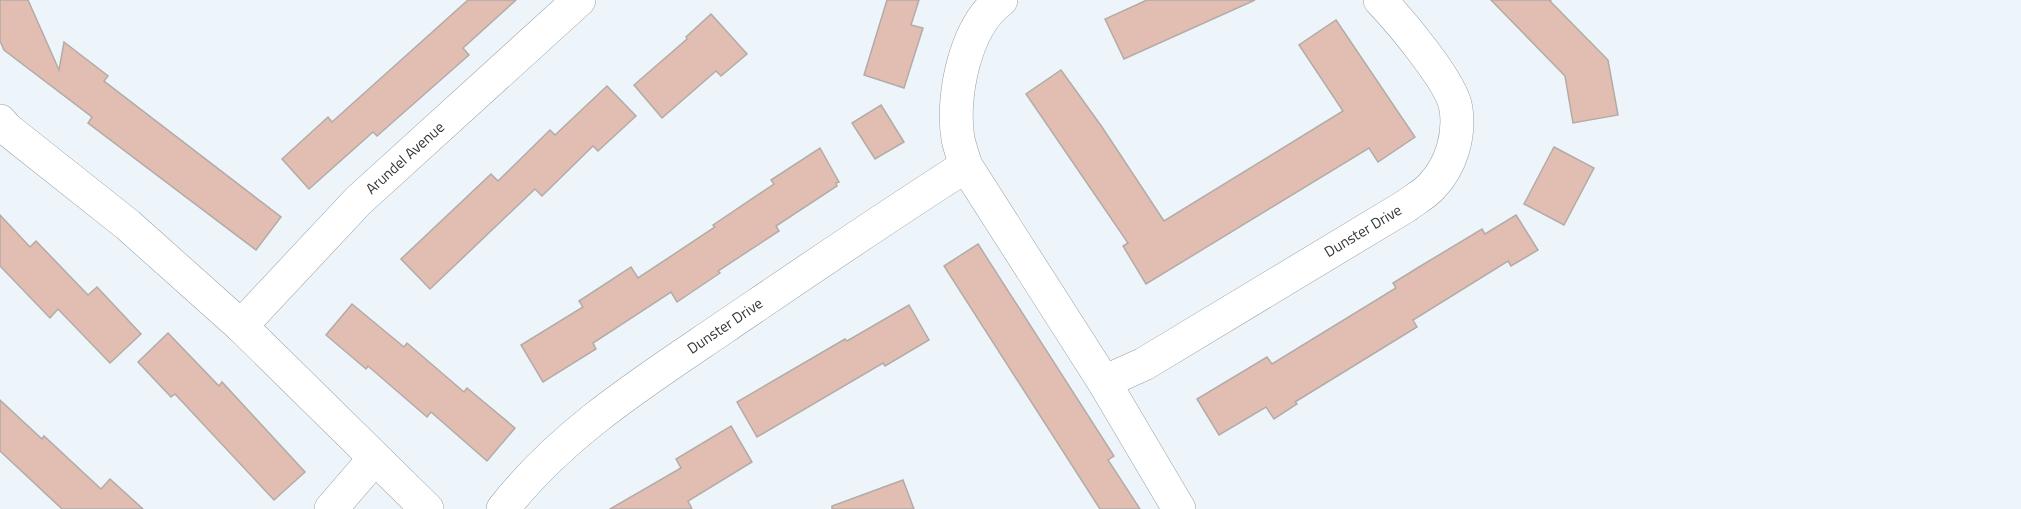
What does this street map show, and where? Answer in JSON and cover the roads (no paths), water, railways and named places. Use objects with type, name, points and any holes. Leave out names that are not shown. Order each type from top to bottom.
[{"type":"street","name":"Arundel Avenue","points":[[241,326],[358,201],[579,0]]},
{"type":"street","points":[[1001,0],[994,5],[975,31],[961,71],[956,103],[957,126],[966,166],[1104,382],[1179,509]]},
{"type":"street","name":"Dunster Drive","points":[[1104,382],[1144,364],[1406,206],[1432,187],[1448,165],[1457,135],[1456,107],[1440,75],[1397,18],[1380,0]]},
{"type":"street","points":[[0,121],[128,225],[241,326],[374,459],[428,509]]},
{"type":"street","name":"Dunster Drive","points":[[503,509],[566,443],[620,398],[879,222],[966,166]]},
{"type":"street","points":[[331,509],[374,459]]}]
